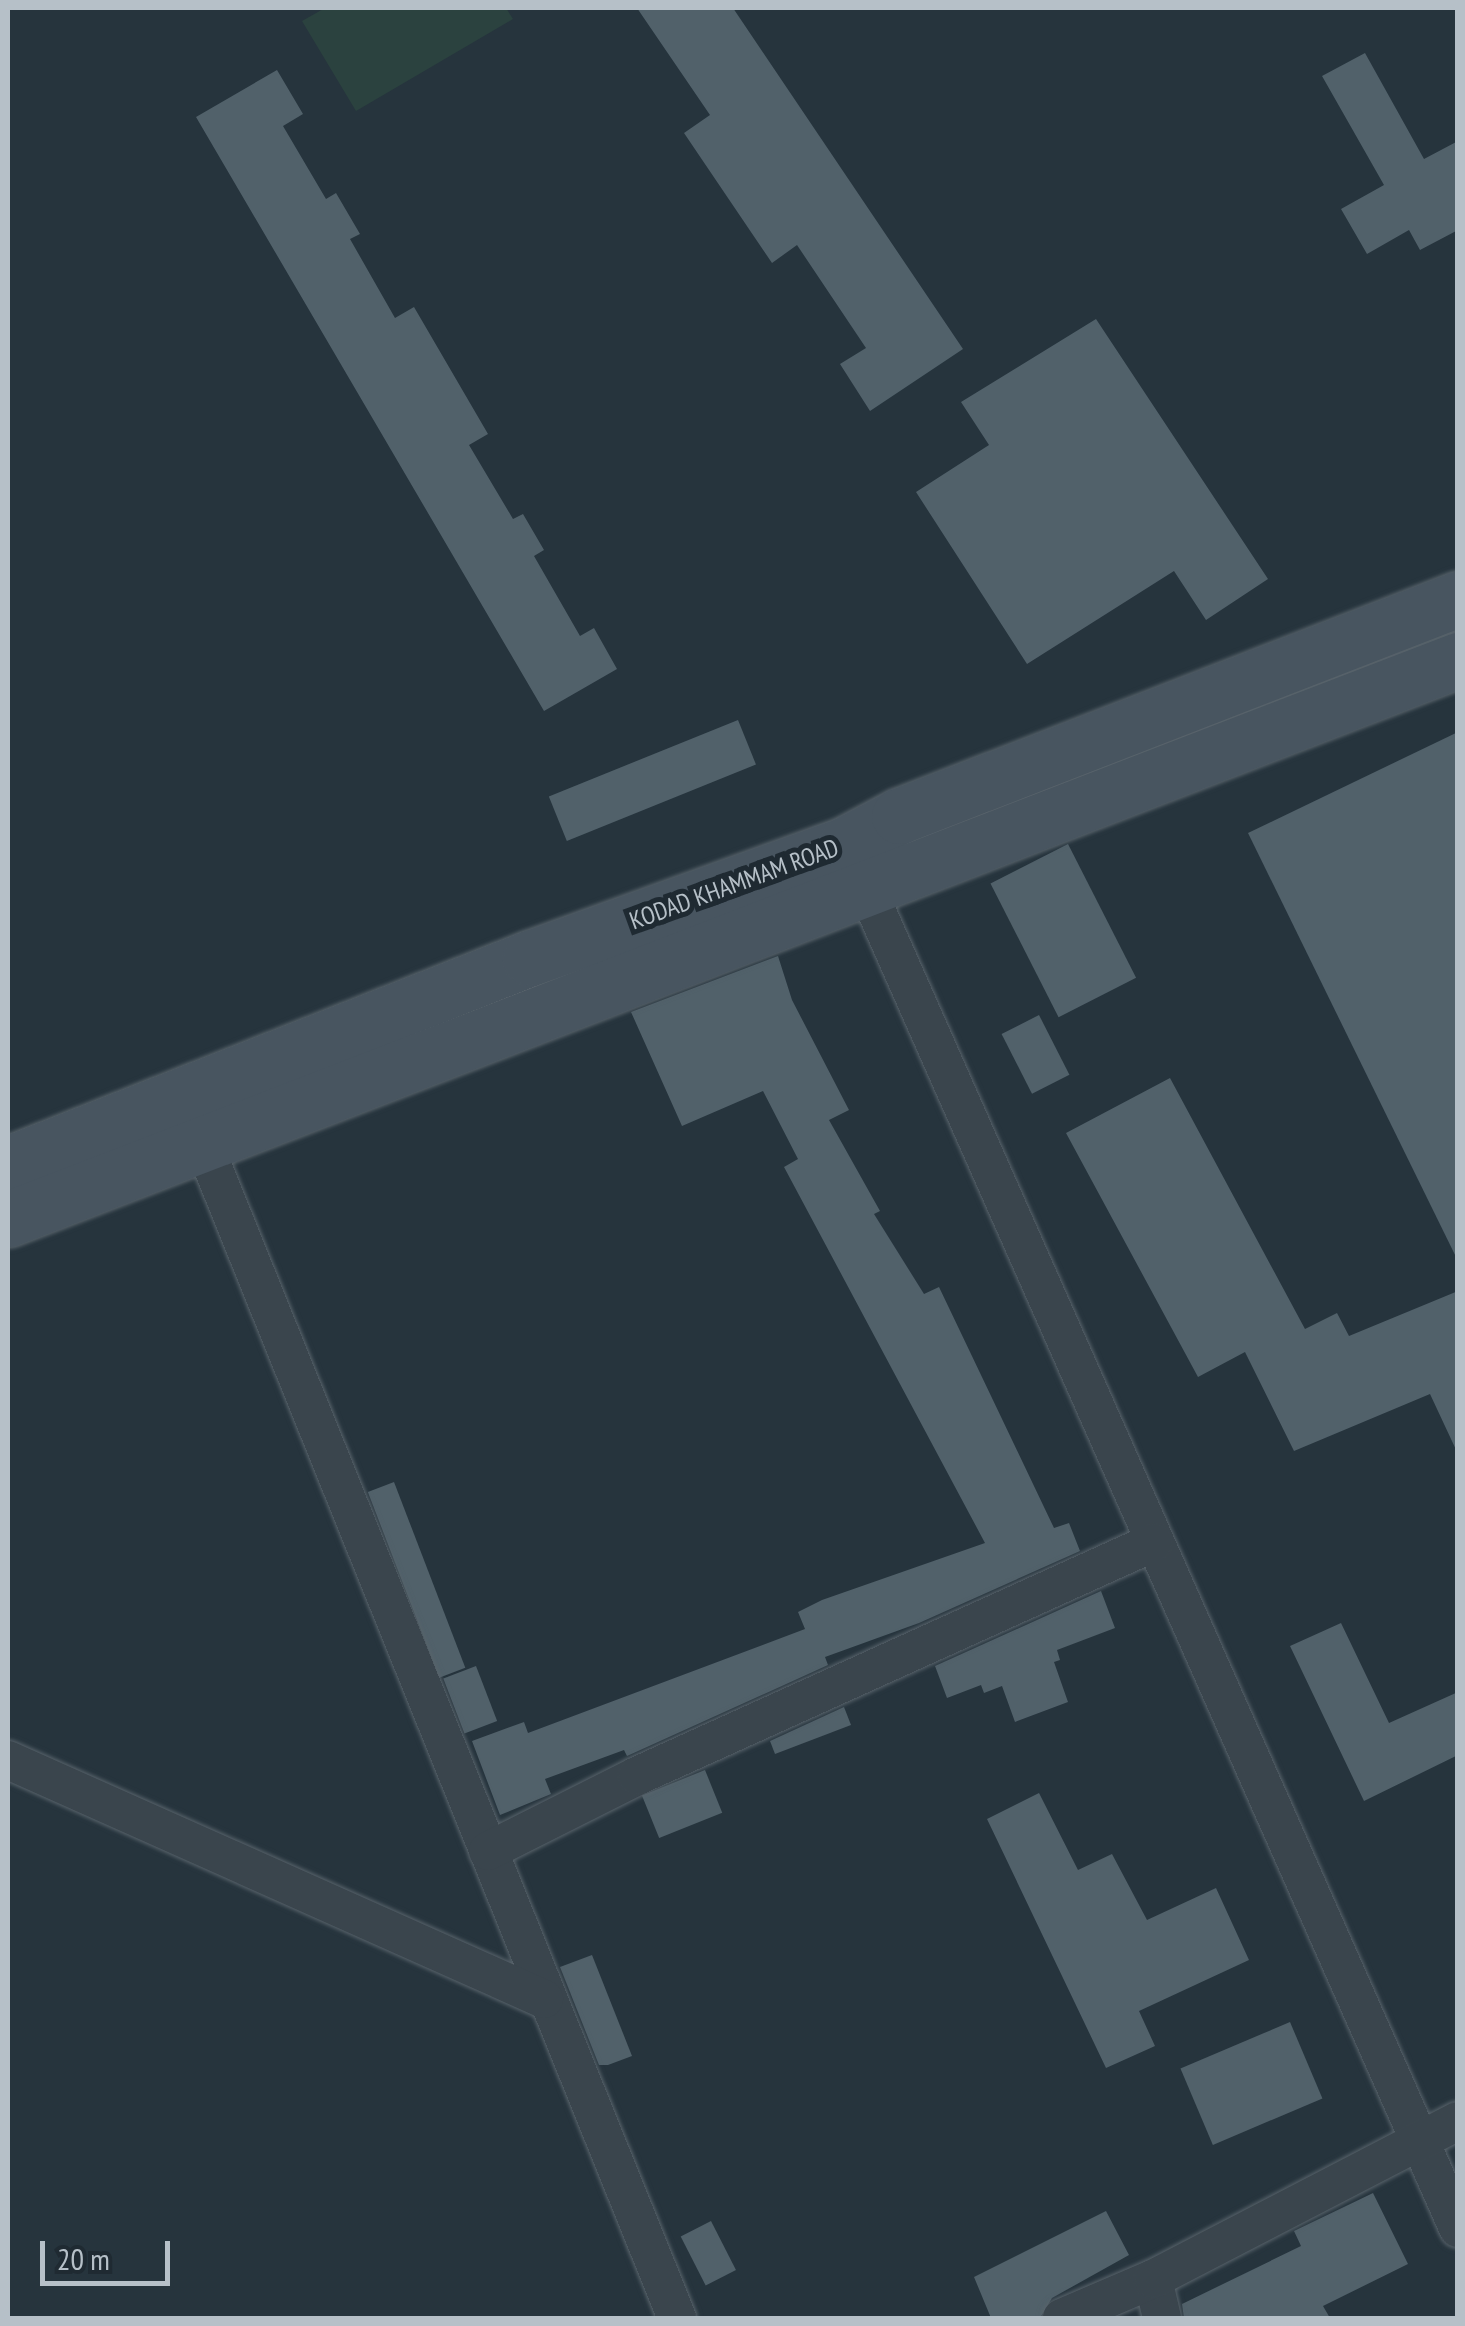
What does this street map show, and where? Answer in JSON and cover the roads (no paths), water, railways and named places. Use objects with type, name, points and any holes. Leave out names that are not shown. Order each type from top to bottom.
[{"type":"main road","name":"KODAD KHAMMAM ROAD","points":[[8,1219],[203,1143],[855,864],[899,816],[1458,599]]},
{"type":"main road","name":"KODAD KHAMMAM ROAD","points":[[8,1164],[530,958],[855,864],[1458,660]]},
{"type":"street","points":[[855,864],[1458,2228]]},
{"type":"street","points":[[203,1143],[544,1998],[677,2318]]},
{"type":"street","points":[[488,1851],[637,1776],[1154,1542]]},
{"type":"street","points":[[8,1760],[544,1998]]},
{"type":"street","points":[[1062,2318],[1152,2279],[1458,2121]]},
{"type":"street","points":[[1152,2279],[1162,2318]]}]
